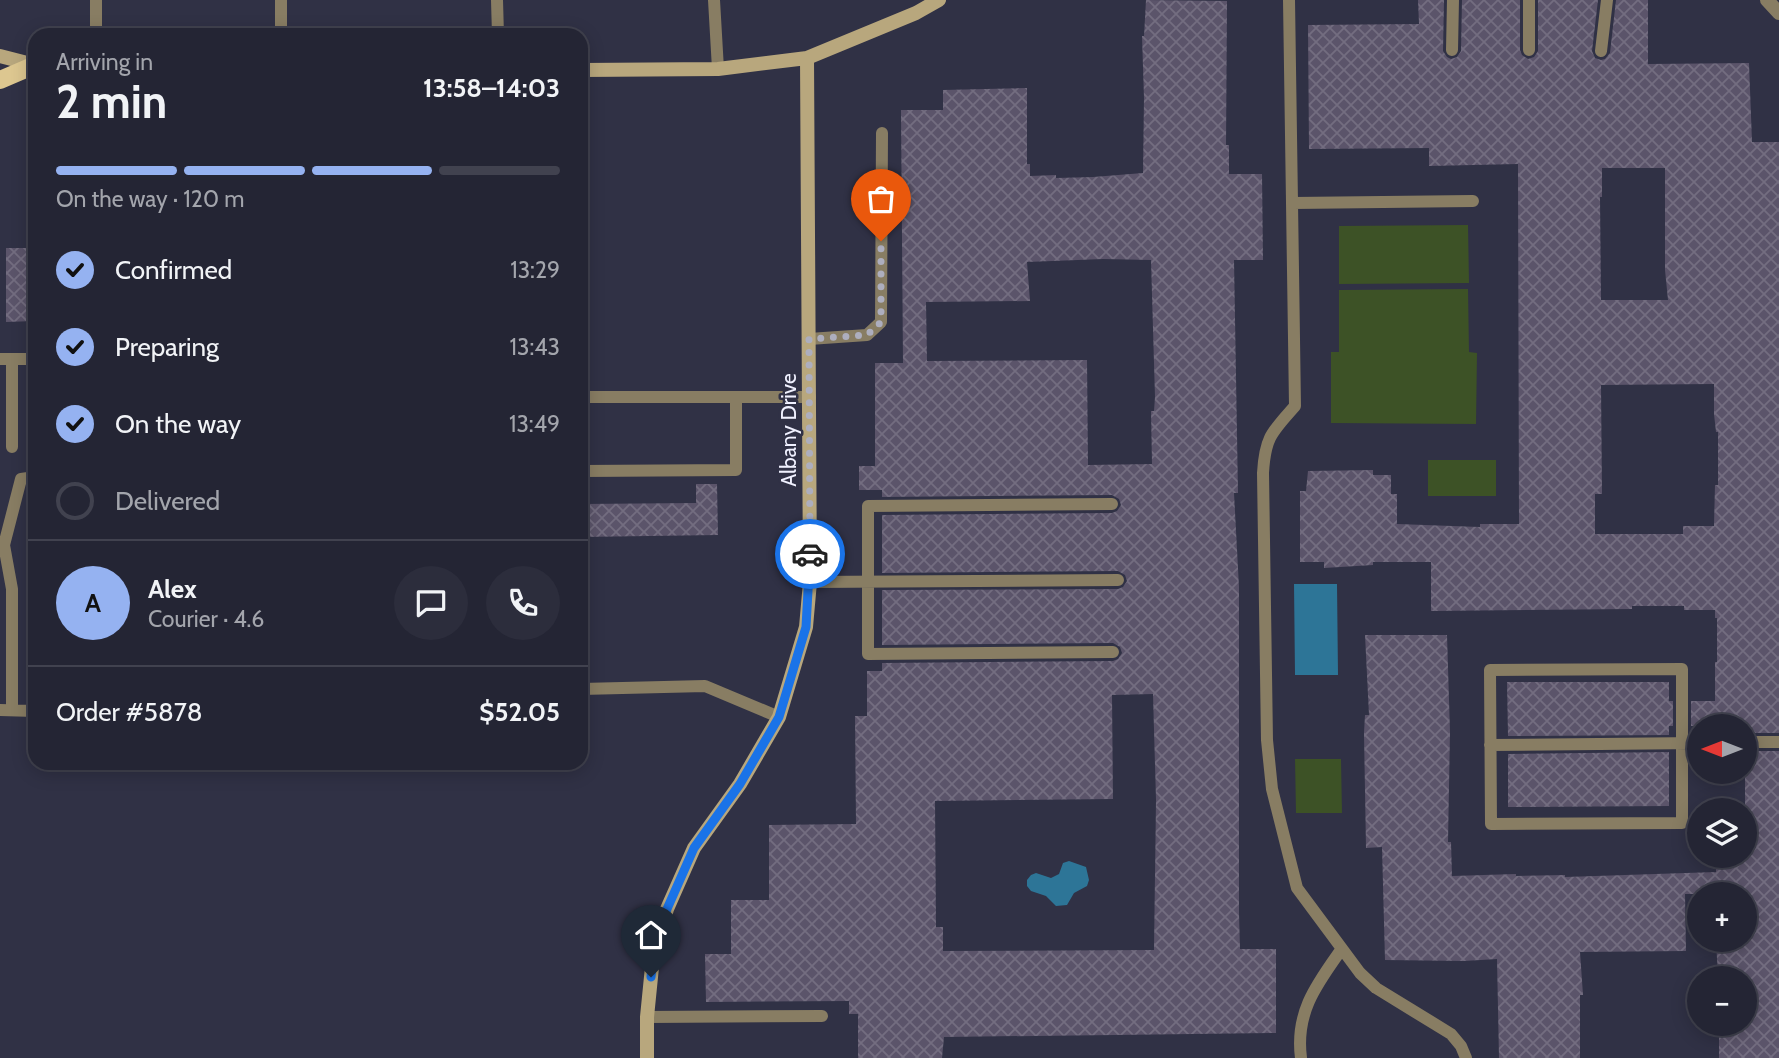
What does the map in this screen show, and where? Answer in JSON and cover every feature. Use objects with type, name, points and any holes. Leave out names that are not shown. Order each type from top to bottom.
[{"type":"main road","points":[[0,80],[28,68]]},
{"type":"street","points":[[588,70],[718,69],[807,58],[916,13],[939,0]]},
{"type":"street","points":[[1767,0],[1779,13]]},
{"type":"street","points":[[0,56],[28,63]]},
{"type":"street","name":"Albany Drive","points":[[647,1058],[647,1017],[653,957],[667,909],[694,848],[740,784],[779,717],[806,627],[810,582],[807,58]]},
{"type":"lane","points":[[96,0],[96,28]]},
{"type":"lane","points":[[281,0],[281,28]]},
{"type":"lane","points":[[497,0],[498,28]]},
{"type":"lane","points":[[714,0],[718,69]]},
{"type":"lane","points":[[1289,0],[1295,406],[1271,433],[1264,449],[1267,740],[1272,789],[1297,888],[1341,950],[1376,988],[1451,1034],[1461,1046],[1466,1058]]},
{"type":"lane","points":[[1452,0],[1452,50]]},
{"type":"lane","points":[[1529,0],[1529,50]]},
{"type":"lane","points":[[1601,51],[1607,0]]},
{"type":"lane","points":[[809,339],[867,335],[881,322],[882,133]]},
{"type":"lane","points":[[1293,203],[1473,201]]},
{"type":"lane","points":[[12,447],[6,359],[28,359]]},
{"type":"lane","points":[[588,397],[810,397]]},
{"type":"lane","points":[[588,471],[736,470],[736,397]]},
{"type":"lane","points":[[28,478],[21,479],[2,544],[12,589],[6,710],[28,711]]},
{"type":"lane","points":[[1112,504],[868,506],[868,582],[869,654],[1113,652]]},
{"type":"lane","points":[[810,582],[1118,580]]},
{"type":"lane","points":[[1682,669],[1682,743],[1682,823],[1490,824],[1490,670],[1682,669]]},
{"type":"lane","points":[[588,689],[705,686],[779,717]]},
{"type":"lane","points":[[1757,742],[1779,742]]},
{"type":"lane","points":[[1490,746],[1687,743]]},
{"type":"lane","points":[[1301,1058],[1301,1030],[1312,990],[1341,950]]},
{"type":"lane","points":[[647,1017],[821,1016]]},
{"type":"green space","points":[[1468,225],[1469,283],[1339,284],[1339,226]]},
{"type":"green space","points":[[1468,289],[1469,352],[1477,353],[1476,424],[1331,423],[1331,352],[1339,352],[1339,290]]},
{"type":"green space","points":[[1428,460],[1496,460],[1496,496],[1428,496]]},
{"type":"green space","points":[[1295,759],[1341,759],[1342,813],[1296,813]]},
{"type":"water","points":[[1294,584],[1337,584],[1338,675],[1295,675]]},
{"type":"water","points":[[1069,861],[1086,867],[1089,880],[1087,886],[1074,893],[1067,905],[1056,906],[1046,896],[1031,891],[1027,886],[1031,875],[1036,873],[1051,878],[1059,874],[1063,863]]},
{"type":"building","points":[[1146,0],[1227,1],[1226,145],[1229,145],[1229,174],[1262,174],[1263,260],[1234,260],[1238,493],[1234,493],[1239,587],[1239,914],[1240,949],[1276,949],[1276,1033],[944,1037],[942,1058],[858,1058],[858,1014],[849,1014],[849,1001],[706,1002],[705,954],[731,954],[731,900],[769,900],[769,825],[856,824],[855,716],[867,716],[867,671],[882,671],[882,663],[1113,661],[1122,653],[1120,647],[1113,643],[882,645],[882,590],[1118,589],[1127,581],[1125,575],[1118,571],[882,573],[882,515],[1112,513],[1121,505],[1119,499],[1112,495],[882,497],[882,490],[859,490],[859,466],[875,466],[875,363],[903,363],[901,110],[943,110],[943,90],[1027,88],[1027,164],[1030,164],[1030,176],[1056,175],[1056,178],[1143,173]],"holes":[[[1151,260],[1155,397],[1154,411],[1151,411],[1152,464],[1088,465],[1087,360],[927,361],[926,302],[1030,301],[1027,262]],[[1153,694],[1156,800],[1154,950],[943,951],[943,927],[936,927],[935,801],[1113,799],[1112,695]]]},
{"type":"building","points":[[1418,0],[1444,0],[1443,51],[1451,59],[1457,57],[1461,51],[1462,0],[1520,0],[1520,50],[1528,59],[1534,57],[1538,51],[1538,0],[1598,0],[1592,51],[1595,58],[1601,60],[1610,53],[1616,0],[1648,0],[1648,64],[1749,63],[1752,142],[1779,142],[1779,733],[1757,733],[1757,714],[1691,714],[1691,701],[1715,701],[1715,610],[1684,610],[1684,606],[1632,606],[1632,609],[1431,611],[1431,562],[1373,562],[1373,565],[1324,568],[1324,562],[1300,562],[1300,491],[1306,491],[1308,471],[1373,470],[1373,475],[1391,475],[1391,494],[1397,494],[1397,524],[1480,527],[1480,524],[1519,524],[1518,164],[1429,166],[1429,148],[1309,149],[1308,25],[1419,24]],"holes":[[[1602,168],[1665,168],[1665,270],[1668,300],[1601,300]],[[1714,384],[1714,414],[1718,432],[1718,485],[1715,485],[1714,526],[1683,526],[1683,534],[1595,534],[1595,494],[1602,494],[1601,385]]]},
{"type":"building","points":[[6,248],[28,248],[28,321],[6,322]]},
{"type":"building","points":[[696,484],[717,484],[718,535],[588,537],[588,504],[696,503]]},
{"type":"building","points":[[1365,635],[1447,635],[1450,732],[1448,842],[1451,842],[1452,876],[1516,874],[1565,877],[1757,868],[1757,798],[1745,798],[1745,784],[1757,784],[1757,751],[1779,751],[1779,1058],[1719,1058],[1719,1036],[1757,1036],[1757,966],[1717,966],[1717,952],[1757,952],[1757,882],[1687,882],[1686,951],[1580,952],[1583,995],[1580,995],[1580,1058],[1499,1058],[1497,959],[1385,960],[1382,847],[1366,848],[1364,733],[1365,715],[1369,715]]},
{"type":"building","points":[[1507,682],[1669,682],[1669,701],[1673,701],[1673,726],[1669,726],[1669,735],[1508,736]]},
{"type":"building","points":[[1669,752],[1669,806],[1508,807],[1508,754]]},
{"type":"way so far","points":[[810,554],[809,339],[867,335],[881,322],[881,241]]},
{"type":"route","points":[[651,977],[653,957],[667,909],[694,848],[740,784],[779,717],[806,627],[810,554]]}]
